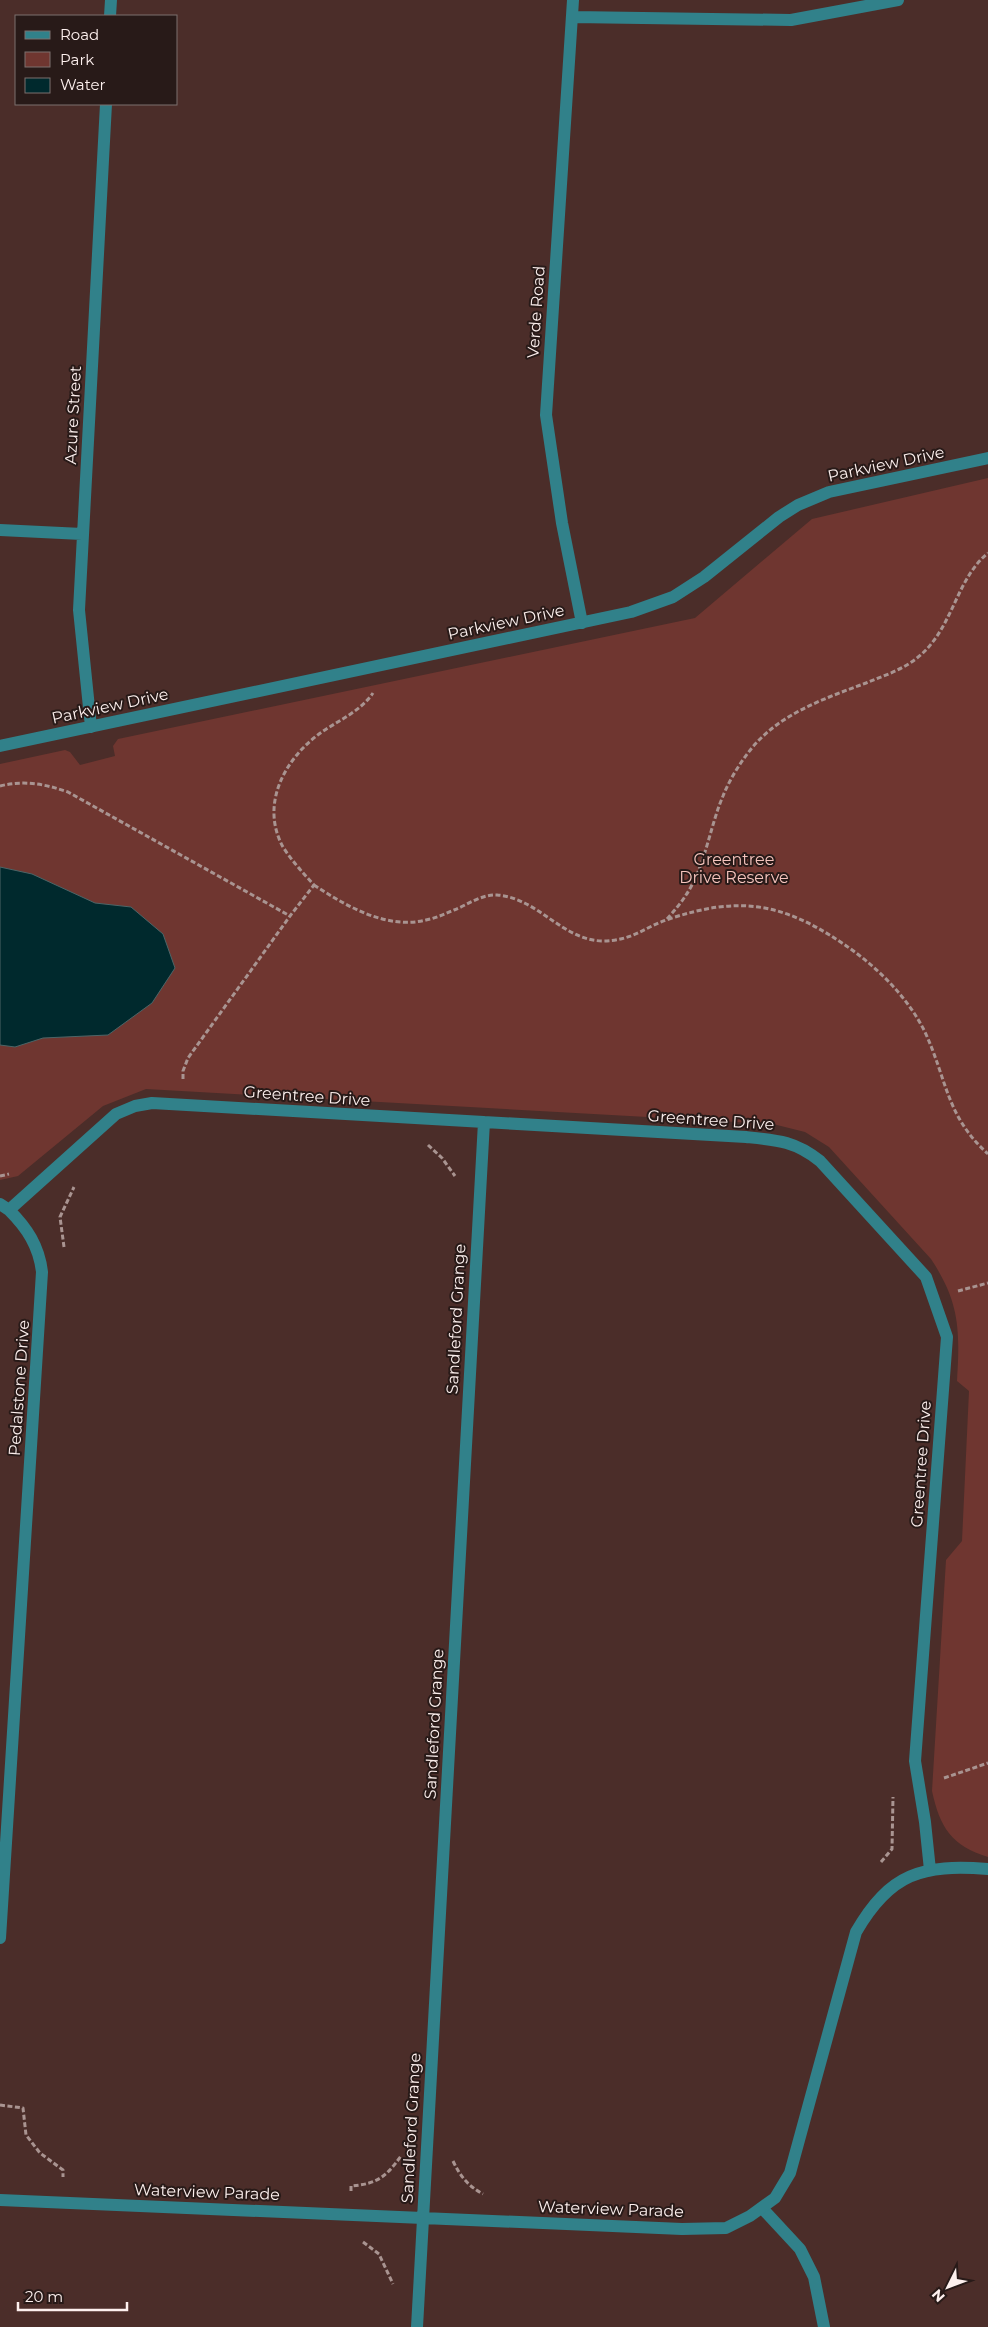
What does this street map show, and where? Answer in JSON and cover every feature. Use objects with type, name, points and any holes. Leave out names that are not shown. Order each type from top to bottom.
[{"type":"street","points":[[110,15],[111,0]]},
{"type":"street","name":"Verde Road","points":[[573,0],[546,415],[562,523],[582,623]]},
{"type":"street","points":[[572,17],[791,20],[898,0]]},
{"type":"street","name":"Azure Street","points":[[91,727],[79,610],[106,105]]},
{"type":"street","name":"Parkview Drive","points":[[0,746],[631,612],[673,597],[704,576],[779,517],[798,505],[828,492],[988,458]]},
{"type":"street","points":[[0,530],[82,534]]},
{"type":"street","name":"Greentree Drive","points":[[5,1207],[116,1114],[135,1106],[152,1103],[746,1136],[772,1139],[804,1148],[820,1160],[926,1276],[947,1337],[915,1761],[925,1822],[930,1870]]},
{"type":"street","name":"Sandleford Grange","points":[[416,2327],[484,1122]]},
{"type":"street","name":"Pedalstone Drive","points":[[0,1938],[42,1272],[35,1242],[22,1223],[5,1207]]},
{"type":"street","name":"Waterview Parade","points":[[0,2200],[682,2229],[726,2228],[762,2208],[775,2198],[790,2173],[856,1932],[867,1913],[884,1893],[903,1879],[930,1870],[954,1866],[988,1869]]},
{"type":"street","points":[[762,2208],[800,2249],[814,2277],[824,2327]]},
{"type":"path","points":[[667,919],[687,894],[707,848],[723,795],[749,752],[772,728],[818,700],[897,671],[917,658],[934,641],[950,615],[970,573],[988,553]]},
{"type":"path","points":[[375,691],[354,712],[318,734],[306,745],[289,763],[278,784],[275,810],[276,828],[283,846],[293,862],[314,885],[343,905],[372,916],[405,923],[426,920],[481,898],[495,895],[530,905],[579,936],[602,941],[638,934],[667,919],[732,905],[757,905],[785,912],[842,942],[870,965],[899,993],[924,1031],[954,1111],[962,1125],[988,1154]]},
{"type":"path","points":[[0,786],[29,782],[47,785],[68,792],[290,916]]},
{"type":"path","points":[[182,1085],[183,1071],[188,1058],[314,885]]},
{"type":"path","points":[[424,1142],[442,1158],[456,1176],[457,1185]]},
{"type":"path","points":[[65,1256],[60,1217],[76,1184]]},
{"type":"path","points":[[954,1292],[988,1283]]},
{"type":"path","points":[[936,1780],[988,1763]]},
{"type":"path","points":[[880,1863],[892,1849],[894,1788]]},
{"type":"path","points":[[0,2105],[23,2108],[26,2135],[40,2153],[63,2170]]},
{"type":"path","points":[[394,2286],[379,2254],[351,2233],[351,2186],[370,2185],[389,2173],[405,2150],[406,2138],[427,2137]]},
{"type":"path","points":[[452,2158],[459,2174],[472,2189],[486,2196]]},
{"type":"green space","name":"Greentree Drive Reserve","points":[[988,478],[988,1857],[965,1847],[950,1834],[939,1815],[932,1791],[946,1560],[962,1541],[969,1391],[957,1381],[958,1332],[953,1303],[941,1275],[931,1259],[829,1147],[805,1132],[773,1124],[146,1089],[103,1106],[18,1176],[0,1180],[0,764],[65,750],[70,752],[80,765],[115,756],[113,746],[118,739],[695,618],[812,519]]},
{"type":"water","points":[[0,867],[32,874],[95,903],[131,907],[163,934],[175,968],[152,1003],[108,1035],[43,1038],[15,1047],[0,1045]]}]
